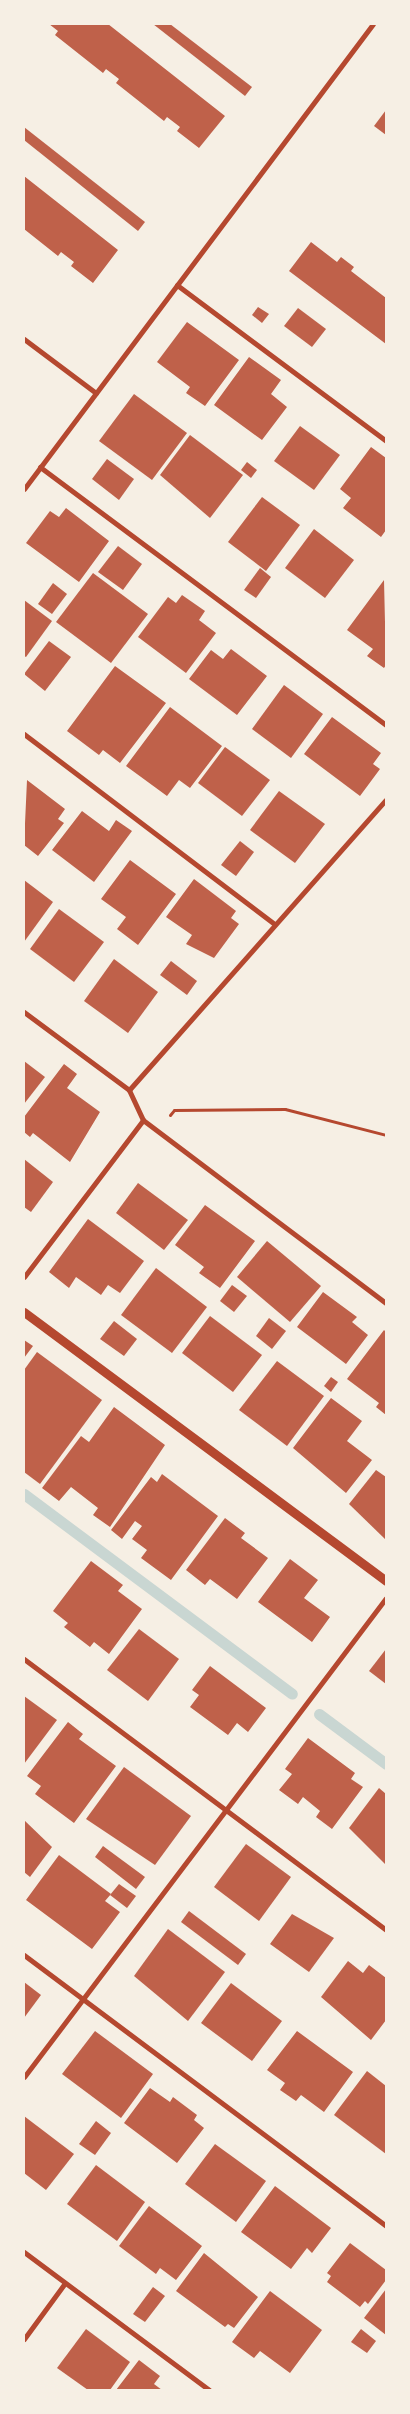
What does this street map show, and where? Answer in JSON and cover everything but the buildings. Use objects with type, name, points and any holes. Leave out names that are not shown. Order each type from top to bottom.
[{"type":"street","points":[[24,489],[372,24]]},
{"type":"street","points":[[177,285],[386,441]]},
{"type":"street","points":[[24,339],[96,393]]},
{"type":"street","points":[[40,467],[386,725]]},
{"type":"street","points":[[24,734],[274,924]]},
{"type":"street","points":[[129,1090],[274,924],[386,800]]},
{"type":"street","points":[[24,1012],[129,1090],[143,1120],[386,1303]]},
{"type":"street","points":[[24,1277],[143,1120]]},
{"type":"street","points":[[24,1312],[386,1582]]},
{"type":"street","points":[[24,2077],[386,1598]]},
{"type":"street","points":[[24,1659],[386,1930]]},
{"type":"street","points":[[24,1955],[386,2226]]},
{"type":"street","points":[[24,2252],[209,2390]]},
{"type":"street","points":[[24,2339],[65,2283]]},
{"type":"path","points":[[187,1110],[285,1109],[386,1135]]},
{"type":"waterway","points":[[24,1494],[292,1694]]},
{"type":"waterway","points":[[319,1714],[386,1764]]}]
